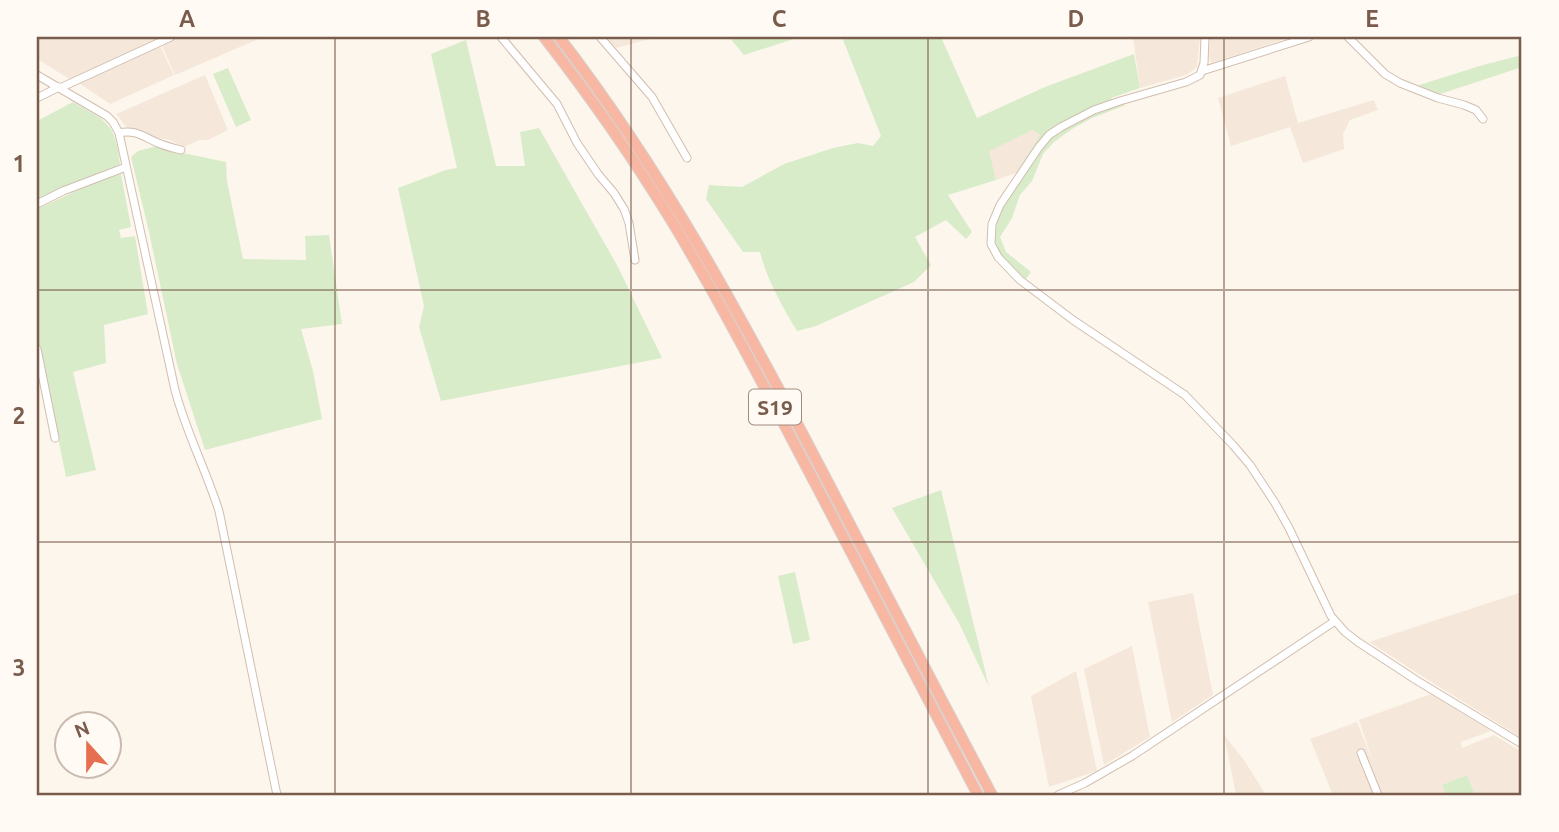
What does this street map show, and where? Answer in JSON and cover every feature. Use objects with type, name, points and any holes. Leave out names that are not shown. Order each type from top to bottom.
[{"type":"highway","name":"S19","points":[[544,37],[628,153],[708,283],[978,795]]},
{"type":"highway","name":"S19","points":[[559,37],[638,146],[718,276],[992,795]]},
{"type":"street","points":[[37,98],[171,37]]},
{"type":"street","points":[[501,37],[557,104],[577,143],[624,209],[635,260]]},
{"type":"street","points":[[600,37],[652,97],[687,159]]},
{"type":"street","points":[[1205,37],[1200,75],[1186,82],[1094,110],[1049,135],[1000,205],[992,224],[991,244],[1003,263],[1035,292],[1185,395],[1227,438],[1250,465],[1275,503],[1335,621],[1358,642],[1388,662],[1522,744]]},
{"type":"street","points":[[1202,71],[1308,37]]},
{"type":"street","points":[[1348,37],[1385,74],[1400,83],[1476,110],[1483,119]]},
{"type":"street","points":[[37,75],[107,116],[119,133],[175,390],[186,427],[204,467],[219,511],[277,795]]},
{"type":"street","points":[[119,133],[138,132],[161,144],[181,150]]},
{"type":"street","points":[[37,204],[126,167]]},
{"type":"street","points":[[37,349],[55,438]]},
{"type":"street","points":[[1058,795],[1132,756],[1335,621]]},
{"type":"street","points":[[1361,753],[1378,795]]},
{"type":"shaded area","points":[[37,37],[263,37],[175,75],[159,39],[71,80],[37,59]]},
{"type":"shaded area","points":[[606,37],[657,37],[616,48]]},
{"type":"shaded area","points":[[1133,37],[1200,37],[1197,67],[1186,75],[1140,88]]},
{"type":"shaded area","points":[[1210,37],[1291,37],[1211,63]]},
{"type":"shaded area","points":[[160,46],[174,75],[110,104],[79,83]]},
{"type":"shaded area","points":[[205,75],[228,130],[208,140],[200,140],[184,147],[143,131],[128,129],[116,114]]},
{"type":"shaded area","points":[[1285,76],[1298,123],[1374,100],[1378,110],[1350,120],[1343,134],[1344,149],[1303,163],[1290,127],[1231,146],[1218,98]]},
{"type":"shaded area","points":[[1033,130],[1040,135],[1019,172],[996,180],[988,151]]},
{"type":"shaded area","points":[[1522,592],[1522,738],[1369,642]]},
{"type":"shaded area","points":[[1193,593],[1213,695],[1172,722],[1148,602]]},
{"type":"shaded area","points":[[1132,646],[1150,737],[1104,765],[1084,669]]},
{"type":"shaded area","points":[[1076,671],[1097,771],[1049,787],[1031,696]]},
{"type":"shaded area","points":[[1431,694],[1491,731],[1461,742],[1462,748],[1494,735],[1522,752],[1522,795],[1475,795],[1467,775],[1442,785],[1446,795],[1333,795],[1310,739],[1357,722],[1374,765],[1359,720]]},
{"type":"shaded area","points":[[1224,735],[1244,760],[1266,795],[1236,795]]},
{"type":"green space","points":[[729,37],[800,37],[744,55]]},
{"type":"green space","points":[[842,37],[941,37],[977,118],[1045,87],[1134,54],[1140,88],[1111,98],[1126,105],[1092,118],[1054,142],[1043,154],[1032,181],[1020,195],[1012,218],[1000,237],[1006,252],[1031,272],[1026,279],[1004,259],[993,242],[1003,195],[1040,135],[1033,130],[989,151],[996,180],[948,195],[972,232],[966,239],[946,220],[915,237],[931,265],[914,282],[816,326],[797,331],[771,283],[760,252],[743,252],[706,199],[709,185],[742,187],[784,164],[833,148],[858,143],[873,146],[881,136]]},
{"type":"green space","points":[[466,40],[496,166],[525,166],[520,132],[539,128],[618,267],[662,358],[441,401],[419,327],[424,306],[398,188],[457,168],[431,54]]},
{"type":"green space","points":[[1522,55],[1522,67],[1437,95],[1416,86],[1483,65]]},
{"type":"green space","points":[[228,68],[251,120],[236,127],[213,74]]},
{"type":"green space","points":[[73,102],[108,125],[115,140],[120,164],[39,198],[37,121]]},
{"type":"green space","points":[[157,146],[226,162],[227,181],[243,259],[306,260],[305,236],[329,235],[342,324],[301,329],[313,371],[322,419],[205,450],[177,364],[131,157],[138,151]]},
{"type":"green space","points":[[121,174],[131,227],[119,230],[121,238],[135,236],[148,314],[104,325],[106,363],[73,372],[96,470],[66,477],[37,335],[37,209],[96,182]]},
{"type":"green space","points":[[941,490],[989,687],[959,623],[892,508]]},
{"type":"green space","points":[[795,572],[810,640],[793,644],[778,576]]},
{"type":"green space","points":[[1467,775],[1475,795],[1446,795],[1442,785]]}]
